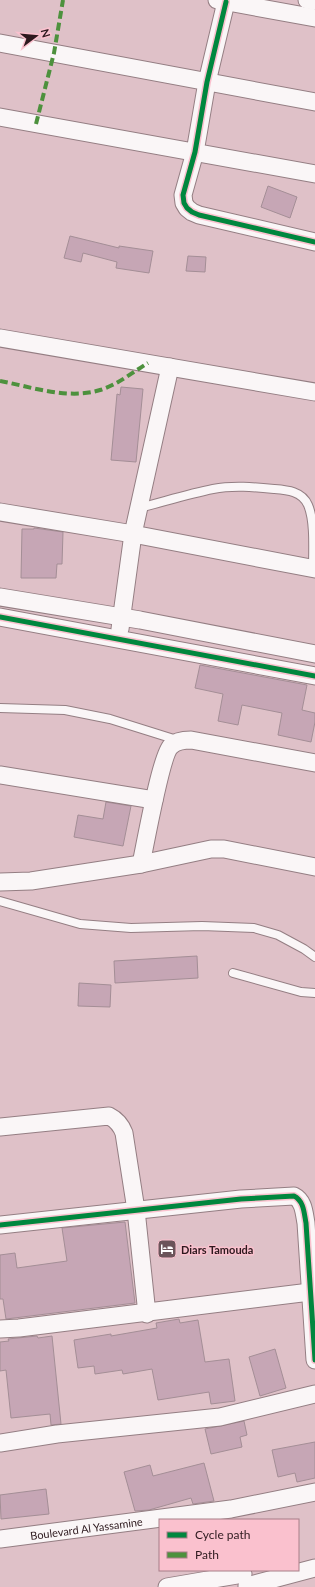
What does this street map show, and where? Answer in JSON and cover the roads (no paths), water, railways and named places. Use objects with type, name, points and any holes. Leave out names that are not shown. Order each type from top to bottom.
[{"type":"street","points":[[307,0],[315,1]]},
{"type":"street","points":[[315,18],[222,1],[194,152],[183,199],[184,203],[192,212],[199,215],[315,242]]},
{"type":"street","points":[[0,43],[315,102]]},
{"type":"street","points":[[0,117],[315,174]]},
{"type":"street","points":[[0,338],[315,392]]},
{"type":"street","points":[[118,639],[133,534],[170,367]]},
{"type":"street","points":[[0,512],[133,534],[314,569]]},
{"type":"street","points":[[0,597],[122,617],[315,654]]},
{"type":"street","points":[[0,618],[315,676]]},
{"type":"street","points":[[141,864],[154,800],[168,750],[171,746],[180,741],[191,740],[315,763]]},
{"type":"street","points":[[0,775],[154,800]]},
{"type":"street","points":[[0,882],[31,881],[141,864],[204,850],[217,849],[315,867]]},
{"type":"street","points":[[0,1127],[109,1116],[122,1126],[136,1210],[147,1314]]},
{"type":"street","points":[[0,1225],[241,1199],[288,1196],[299,1198],[303,1205],[306,1223],[315,1360]]},
{"type":"street","points":[[0,1328],[19,1328],[147,1314],[310,1292]]},
{"type":"street","points":[[0,1443],[57,1434],[220,1417],[315,1394]]},
{"type":"street","name":"Boulevard Al Yassamine","points":[[184,1519],[232,1514],[315,1492]]},
{"type":"street","name":"Boulevard Al Yassamine","points":[[0,1538],[159,1522]]},
{"type":"street","points":[[299,1571],[315,1568]]},
{"type":"street","points":[[167,1587],[245,1579],[296,1571]]},
{"type":"lane","points":[[139,508],[213,489],[239,487],[291,491],[303,498],[308,504],[312,528],[314,569]]},
{"type":"lane","points":[[0,708],[64,710],[86,714],[110,719],[180,741]]},
{"type":"lane","points":[[0,901],[80,924],[131,928],[202,926],[254,928],[278,935],[304,949],[315,957]]},
{"type":"lane","points":[[233,973],[301,992],[315,993]]},
{"type":"place","name":"Diars Tamouda","points":[[167,1249]]}]
